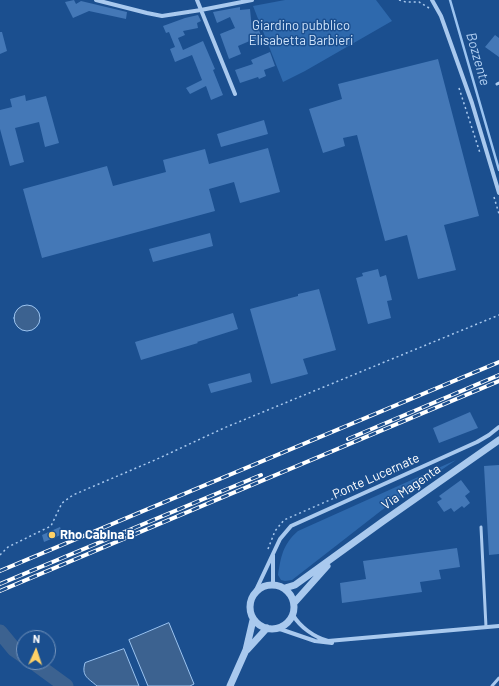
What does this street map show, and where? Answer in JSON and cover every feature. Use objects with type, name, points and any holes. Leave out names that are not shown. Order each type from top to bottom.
[{"type":"street","points":[[96,0],[155,15],[170,16],[252,0]]},
{"type":"street","points":[[197,0],[235,94]]},
{"type":"street","points":[[432,0],[441,16],[472,103],[499,193]]},
{"type":"street","name":"Ponte Lucernate","points":[[256,590],[280,539],[291,526],[477,442],[499,427]]},
{"type":"street","name":"Via Magenta","points":[[285,588],[295,585],[499,440]]},
{"type":"street","name":"Via Magenta","points":[[294,603],[338,554]]},
{"type":"street","name":"Ponte Lucernate","points":[[273,555],[273,584]]},
{"type":"street","points":[[277,628],[286,624],[293,615],[294,603],[290,594],[285,588],[273,584],[265,585],[256,590],[251,596],[249,604],[253,620],[258,625],[267,628],[277,628],[315,641],[329,644],[340,641]]},
{"type":"street","points":[[293,615],[296,620],[311,633],[328,641],[499,626]]},
{"type":"street","points":[[230,686],[246,650],[253,620]]},
{"type":"street","points":[[246,650],[267,628]]},
{"type":"lane","points":[[481,527],[486,627]]},
{"type":"lane","points":[[492,686],[499,678]]},
{"type":"path","points":[[399,0],[406,2],[419,2],[431,10]]},
{"type":"path","points":[[459,86],[480,154]]},
{"type":"path","points":[[492,192],[499,214]]},
{"type":"path","points":[[0,555],[8,548],[51,526],[62,503],[73,495],[155,460],[224,428],[499,315]]},
{"type":"green space","name":"Giardino pubblico Elisabetta Barbieri","points":[[285,0],[376,0],[392,21],[283,82],[253,6]]},
{"type":"green space","points":[[456,460],[382,510],[292,580],[281,580],[278,575],[280,562],[286,546],[298,531]]},
{"type":"shaded area","points":[[27,305],[36,309],[40,318],[36,327],[27,331],[18,327],[14,318],[18,309]]},
{"type":"shaded area","points":[[169,623],[194,684],[190,686],[148,686],[129,640]]},
{"type":"shaded area","points":[[124,649],[139,686],[97,686],[88,679],[84,671],[85,663]]},
{"type":"building","points":[[74,0],[76,4],[81,1],[127,12],[126,19],[89,11],[73,18],[65,2]]},
{"type":"building","points":[[240,7],[240,10],[250,9],[252,30],[258,28],[263,40],[253,43],[252,40],[238,46],[241,54],[229,59],[220,34],[235,28],[230,17],[217,23],[213,12]]},
{"type":"building","points":[[198,15],[201,21],[197,23],[198,28],[183,31],[185,35],[178,38],[183,50],[203,41],[215,69],[213,70],[223,95],[211,100],[206,86],[190,94],[186,88],[202,80],[192,55],[175,62],[170,49],[175,47],[169,32],[166,33],[163,26]]},
{"type":"building","points":[[0,32],[2,32],[7,51],[0,54]]},
{"type":"building","points":[[495,35],[499,38],[499,57],[485,47]]},
{"type":"building","points":[[270,52],[275,66],[264,70],[266,76],[240,83],[235,70],[253,64],[251,60]]},
{"type":"building","points":[[438,59],[479,216],[444,225],[456,270],[418,279],[407,235],[385,241],[357,135],[343,138],[345,146],[323,153],[309,109],[342,99],[338,84]]},
{"type":"building","points":[[25,95],[26,101],[46,96],[59,143],[45,147],[39,122],[15,128],[24,162],[10,166],[0,129],[0,110],[12,107],[10,99]]},
{"type":"building","points":[[264,120],[268,134],[221,147],[217,134]]},
{"type":"building","points":[[268,148],[280,192],[240,203],[234,182],[209,189],[215,211],[42,258],[23,189],[107,166],[113,186],[166,172],[163,160],[205,149],[209,164]]},
{"type":"building","points":[[210,233],[213,246],[153,262],[149,249]]},
{"type":"building","points":[[378,269],[380,277],[386,275],[392,300],[387,301],[391,318],[368,324],[356,278],[363,276],[362,273]]},
{"type":"building","points":[[319,289],[336,350],[303,359],[308,374],[271,384],[250,309]]},
{"type":"building","points":[[233,313],[238,329],[141,360],[135,342]]},
{"type":"building","points":[[250,373],[252,382],[211,393],[208,384]]},
{"type":"building","points":[[470,412],[478,428],[439,443],[433,428]]},
{"type":"building","points":[[499,465],[499,554],[489,555],[484,466]]},
{"type":"building","points":[[461,480],[470,492],[465,496],[470,503],[464,508],[462,506],[454,512],[451,508],[444,512],[437,502],[442,499],[439,496]]},
{"type":"building","name":"Rho Cabina B","points":[[60,527],[63,534],[44,542],[42,535]]},
{"type":"building","points":[[457,548],[460,567],[439,570],[441,579],[420,582],[422,592],[342,603],[340,583],[366,579],[363,561]]},
{"type":"waterway","name":"Bozzente","points":[[450,0],[499,170]]},
{"type":"waterway","points":[[0,632],[16,650]]},
{"type":"waterway","points":[[44,670],[66,686]]},
{"type":"railway","points":[[0,571],[499,362]]},
{"type":"railway","points":[[348,439],[499,375]]},
{"type":"railway","points":[[0,591],[499,381]]},
{"type":"railway","points":[[0,584],[261,475]]},
{"type":"place","name":"Rho Cabina B","points":[[52,535]]}]
